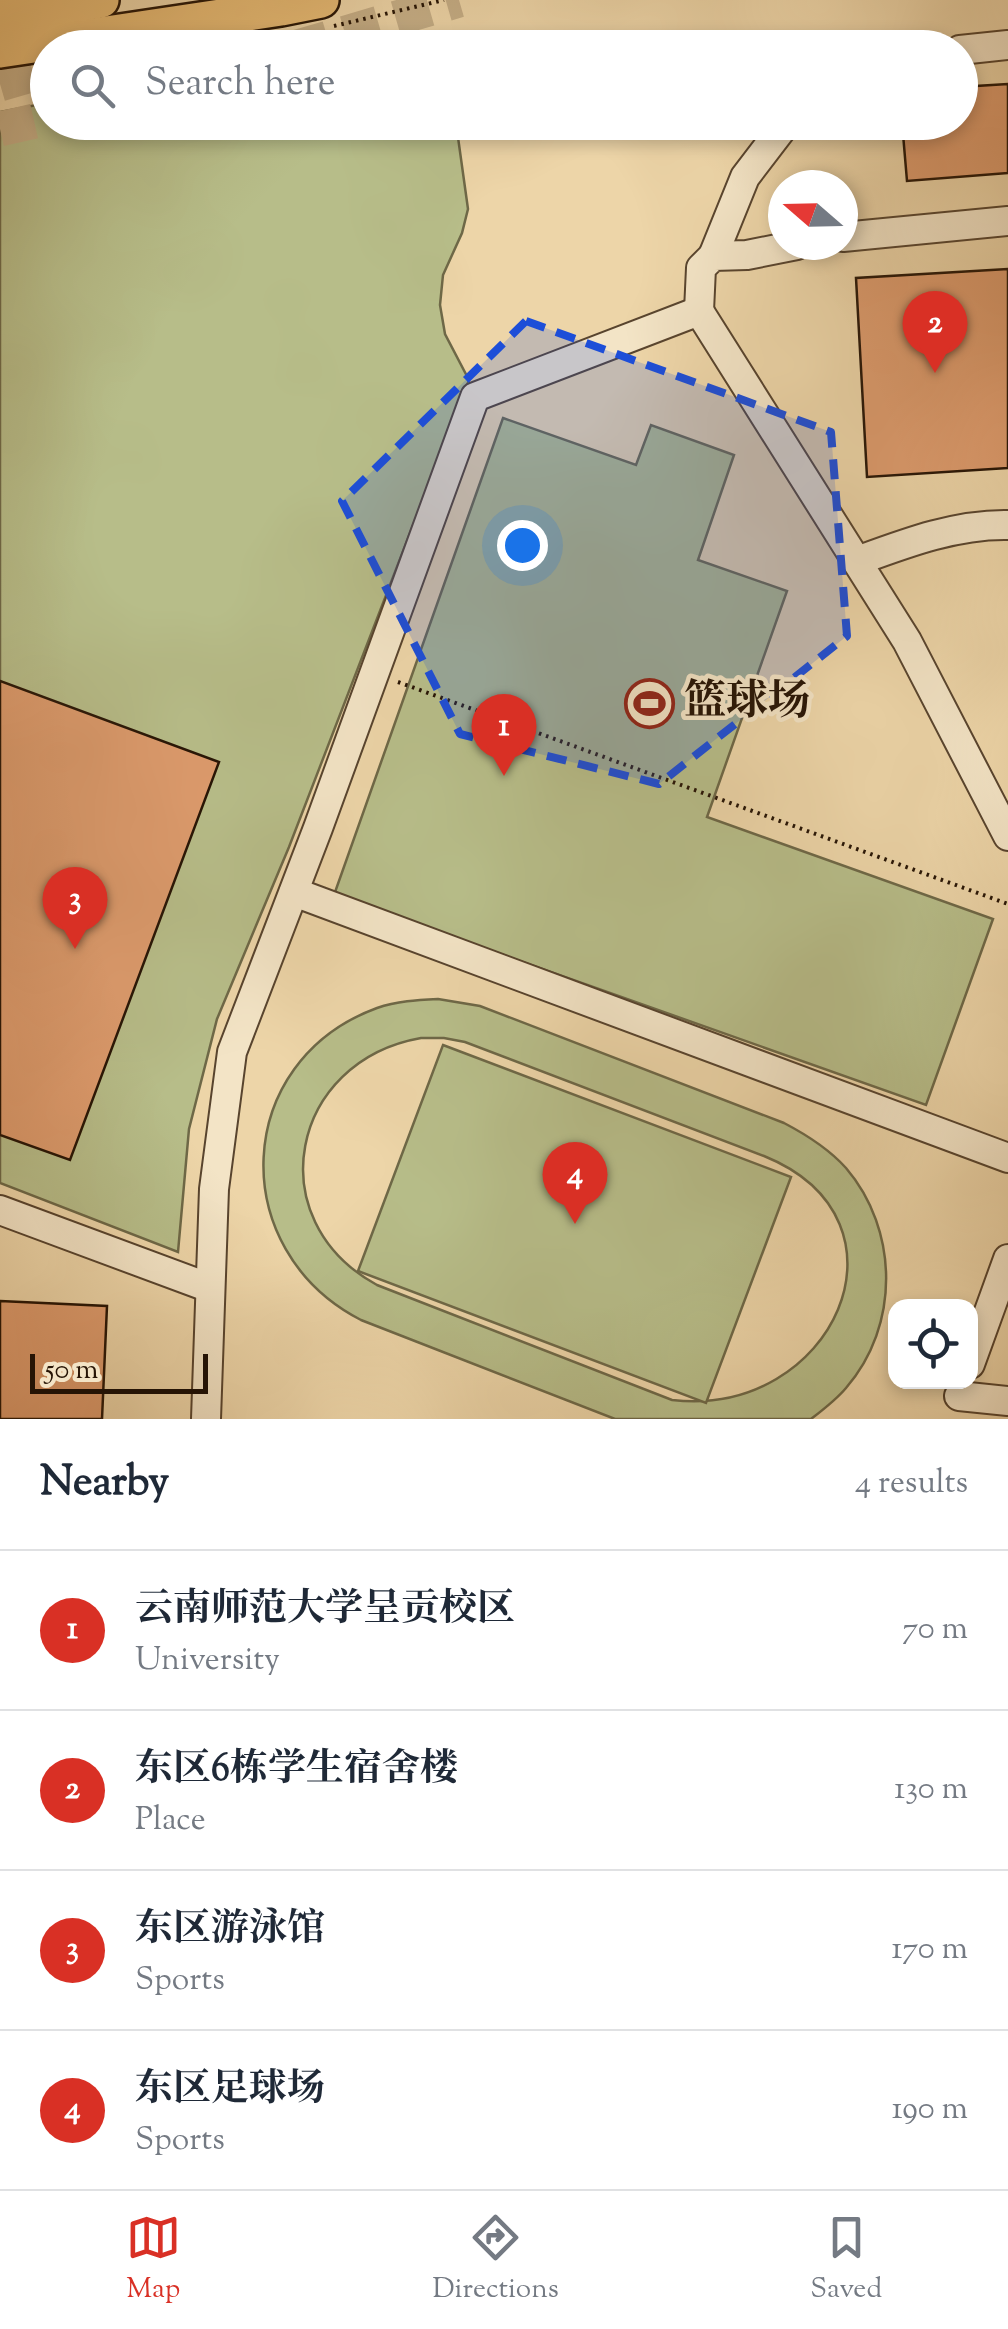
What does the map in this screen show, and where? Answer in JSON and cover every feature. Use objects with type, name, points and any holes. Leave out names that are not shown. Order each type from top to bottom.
[{"type":"main road","points":[[0,17],[101,0]]},
{"type":"main road","points":[[134,30],[321,0]]},
{"type":"main road","points":[[0,50],[30,46]]},
{"type":"street","points":[[978,48],[1008,45]]},
{"type":"street","points":[[774,140],[746,177],[713,256],[701,268],[699,311],[907,641],[1008,836]]},
{"type":"street","points":[[858,236],[1008,221]]},
{"type":"street","points":[[713,256],[768,251]]},
{"type":"street","points":[[206,1419],[214,1189],[232,1052],[475,397],[699,311]]},
{"type":"street","points":[[857,561],[916,540],[984,524],[1008,524]]},
{"type":"street","points":[[294,892],[1008,1158]]},
{"type":"street","points":[[0,1210],[210,1288]]},
{"type":"street","points":[[978,1342],[1008,1259]]},
{"type":"street","points":[[958,1399],[1008,1401]]},
{"type":"path","points":[[374,674],[1008,904]]},
{"type":"highlighted area","points":[[526,321],[831,432],[847,636],[659,784],[460,734],[342,501]]},
{"type":"green space","points":[[30,106],[30,140],[458,140],[468,209],[443,275],[440,305],[445,334],[469,380],[289,847],[217,1019],[189,1129],[178,1252],[0,1183],[0,112]]},
{"type":"green space","name":"篮球场","points":[[503,418],[636,465],[651,425],[734,455],[698,560],[787,591],[707,817],[993,919],[926,1105],[334,895]]},
{"type":"green space","points":[[438,999],[480,1006],[784,1123],[817,1143],[846,1168],[876,1220],[886,1278],[884,1307],[864,1363],[830,1404],[811,1419],[615,1419],[361,1320],[317,1289],[286,1249],[268,1204],[264,1158],[272,1112],[294,1069],[329,1034],[377,1008]],"holes":[[[421,1038],[465,1042],[764,1156],[813,1186],[840,1224],[847,1267],[838,1310],[814,1348],[776,1379],[728,1398],[672,1400],[377,1285],[339,1257],[315,1222],[304,1184],[305,1146],[318,1109],[342,1077],[377,1053]]]},
{"type":"green space","points":[[443,1045],[791,1177],[706,1403],[358,1271]]},
{"type":"building","points":[[1008,84],[1008,173],[907,181],[904,140],[978,140],[978,86]]},
{"type":"building","points":[[1008,269],[1008,468],[867,477],[856,278]]},
{"type":"building","points":[[0,681],[219,762],[70,1160],[0,1135]]},
{"type":"building","points":[[0,1301],[107,1306],[102,1419],[0,1419]]},
{"type":"tunnel","points":[[356,30],[459,0]]},
{"type":"tunnel","points":[[0,84],[30,75]]},
{"type":"tunnel","points":[[0,129],[30,122]]},
{"type":"place","name":"东区6栋学生宿舍楼","points":[[935,373]]},
{"type":"place","name":"篮球场","points":[[649,704]]},
{"type":"place","name":"云南师范大学呈贡校区","points":[[504,776]]},
{"type":"place","name":"东区游泳馆","points":[[75,949]]},
{"type":"place","name":"东区足球场","points":[[575,1224]]}]
